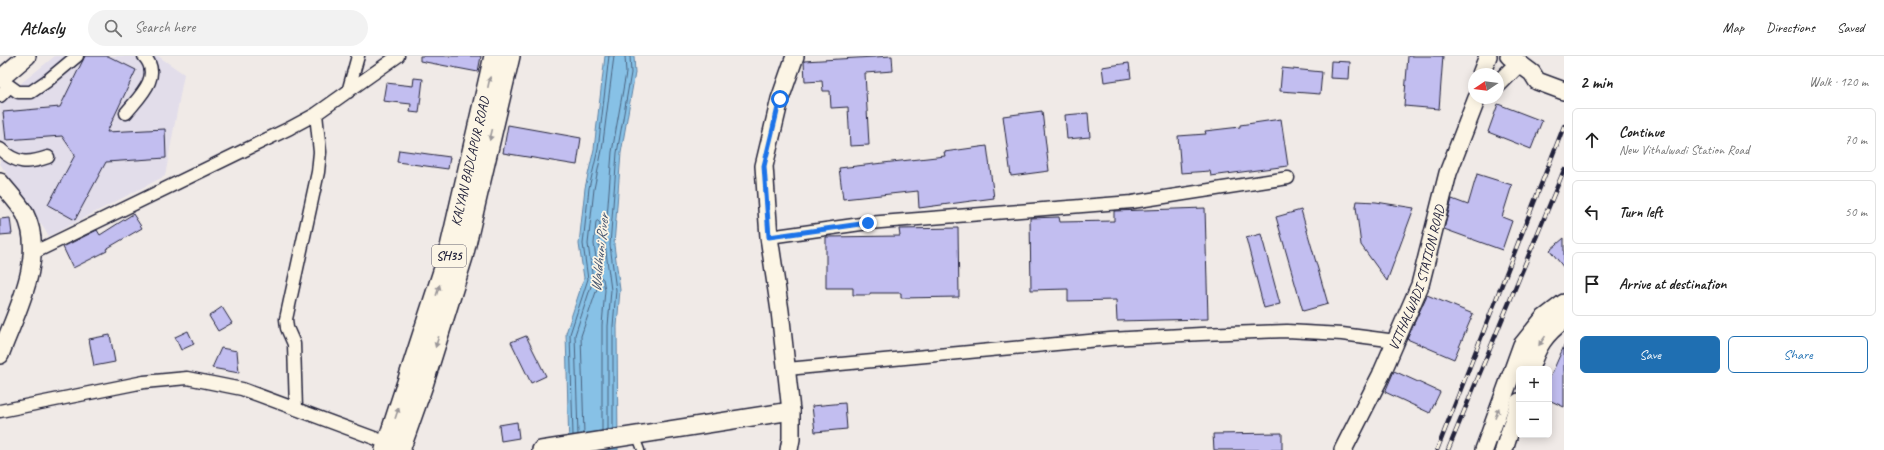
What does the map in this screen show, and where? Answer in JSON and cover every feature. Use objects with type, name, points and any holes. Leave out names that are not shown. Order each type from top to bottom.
[{"type":"main road","name":"KALYAN BADLAPUR ROAD","points":[[393,448],[448,256],[494,56]]},
{"type":"main road","name":"KALYAN BADLAPUR ROAD","points":[[393,448],[424,382],[463,257],[510,56]]},
{"type":"street","points":[[0,96],[3,82],[27,56]]},
{"type":"street","points":[[3,82],[18,92],[31,92],[77,56]]},
{"type":"street","points":[[126,113],[147,89],[152,76],[150,62],[144,56]]},
{"type":"street","points":[[348,92],[358,56]]},
{"type":"street","points":[[34,253],[316,114],[398,56]]},
{"type":"street","points":[[793,446],[787,369],[769,237],[764,166],[780,99],[795,56]]},
{"type":"street","points":[[1483,68],[1488,56]]},
{"type":"street","points":[[1504,79],[1520,64],[1542,71],[1558,83]]},
{"type":"street","name":"VITHALWADI STATION ROAD","points":[[1343,450],[1381,375],[1420,285],[1448,173],[1476,104]]},
{"type":"street","points":[[296,409],[294,344],[287,328],[286,319],[318,172],[320,152],[316,114]]},
{"type":"street","points":[[0,149],[16,160],[32,163],[48,157]]},
{"type":"street","points":[[769,237],[868,223],[1132,202],[1288,178]]},
{"type":"street","points":[[0,182],[25,213],[31,230],[34,253],[30,275],[0,355]]},
{"type":"street","points":[[1484,450],[1522,344],[1542,319],[1564,303]]},
{"type":"street","points":[[1531,366],[1535,351],[1550,331],[1564,320]]},
{"type":"street","points":[[787,369],[1110,339],[1215,333],[1287,331],[1342,334],[1396,341]]},
{"type":"street","points":[[0,411],[144,382],[187,378],[242,389],[393,448]]},
{"type":"street","points":[[548,449],[635,441],[791,411]]},
{"type":"street","points":[[1504,450],[1516,412]]},
{"type":"shaded area","points":[[55,56],[158,56],[184,74],[165,176],[49,236],[0,164],[0,100]]},
{"type":"water","name":"Waldhuni River","points":[[605,56],[634,56],[635,73],[621,153],[614,245],[620,290],[617,326],[618,450],[569,450],[566,333],[584,278],[579,244],[585,188],[594,149]]},
{"type":"building","points":[[85,56],[108,56],[136,70],[107,132],[165,129],[166,158],[106,162],[75,220],[48,205],[75,155],[62,136],[6,140],[3,112],[60,107]]},
{"type":"building","points":[[420,56],[481,56],[478,72],[420,61]]},
{"type":"building","points":[[892,56],[893,71],[865,73],[869,145],[850,146],[848,107],[831,108],[830,91],[823,91],[822,81],[805,82],[804,61]]},
{"type":"building","points":[[1408,56],[1443,56],[1439,109],[1404,106]]},
{"type":"building","points":[[1331,61],[1350,62],[1349,79],[1330,78]]},
{"type":"building","points":[[1129,63],[1131,78],[1104,82],[1102,67]]},
{"type":"building","points":[[1282,68],[1322,72],[1320,94],[1280,91]]},
{"type":"building","points":[[414,78],[423,79],[419,113],[410,112],[411,104],[383,101],[386,83],[413,86]]},
{"type":"building","points":[[1498,104],[1542,121],[1531,149],[1488,132]]},
{"type":"building","points":[[1042,111],[1049,171],[1011,176],[1003,116]]},
{"type":"building","points":[[1088,113],[1090,137],[1067,139],[1065,115]]},
{"type":"building","points":[[1281,119],[1288,166],[1211,176],[1210,171],[1181,173],[1178,136],[1206,134],[1205,131],[1240,127],[1240,125]]},
{"type":"building","points":[[508,125],[581,138],[577,165],[503,153]]},
{"type":"building","points":[[987,146],[994,198],[919,208],[918,191],[843,199],[839,168],[945,156],[944,152]]},
{"type":"building","points":[[399,150],[450,157],[448,169],[397,162]]},
{"type":"building","points":[[1477,174],[1512,185],[1502,217],[1512,221],[1502,250],[1444,229],[1452,199],[1468,205]]},
{"type":"building","points":[[1357,201],[1376,202],[1414,208],[1387,281],[1361,245],[1356,207]]},
{"type":"building","points":[[1205,208],[1208,319],[1117,321],[1116,300],[1068,301],[1068,289],[1031,290],[1030,218],[1059,217],[1060,222],[1114,221],[1114,211]]},
{"type":"building","points":[[1301,210],[1328,304],[1303,311],[1276,217]]},
{"type":"building","points":[[133,214],[142,228],[106,249],[107,251],[73,268],[63,247],[97,230],[100,235]]},
{"type":"building","points":[[10,218],[12,234],[0,235],[0,219]]},
{"type":"building","points":[[958,228],[959,297],[901,298],[901,293],[870,293],[870,295],[853,295],[853,288],[826,288],[826,237],[900,236],[899,229]]},
{"type":"building","points":[[1261,234],[1280,304],[1264,308],[1246,238]]},
{"type":"building","points":[[1564,238],[1564,268],[1550,250]]},
{"type":"building","points":[[1427,295],[1473,314],[1454,359],[1407,339]]},
{"type":"building","points":[[222,307],[232,323],[218,331],[209,316]]},
{"type":"building","points":[[188,331],[194,344],[181,350],[175,337]]},
{"type":"building","points":[[110,335],[115,362],[94,366],[89,339]]},
{"type":"building","points":[[526,336],[546,376],[531,383],[511,342]]},
{"type":"building","points":[[1564,346],[1564,407],[1552,401],[1552,373]]},
{"type":"building","points":[[221,348],[237,351],[239,373],[212,368]]},
{"type":"building","points":[[1394,371],[1440,392],[1430,413],[1385,392]]},
{"type":"building","points":[[845,403],[847,429],[815,432],[812,406]]},
{"type":"building","points":[[517,422],[519,438],[501,441],[499,425]]},
{"type":"building","points":[[1282,433],[1282,450],[1214,450],[1213,434]]},
{"type":"railway","points":[[1437,450],[1564,126]]},
{"type":"railway","points":[[1448,450],[1564,170]]},
{"type":"route","points":[[780,99],[764,166],[769,237],[868,223]]}]
